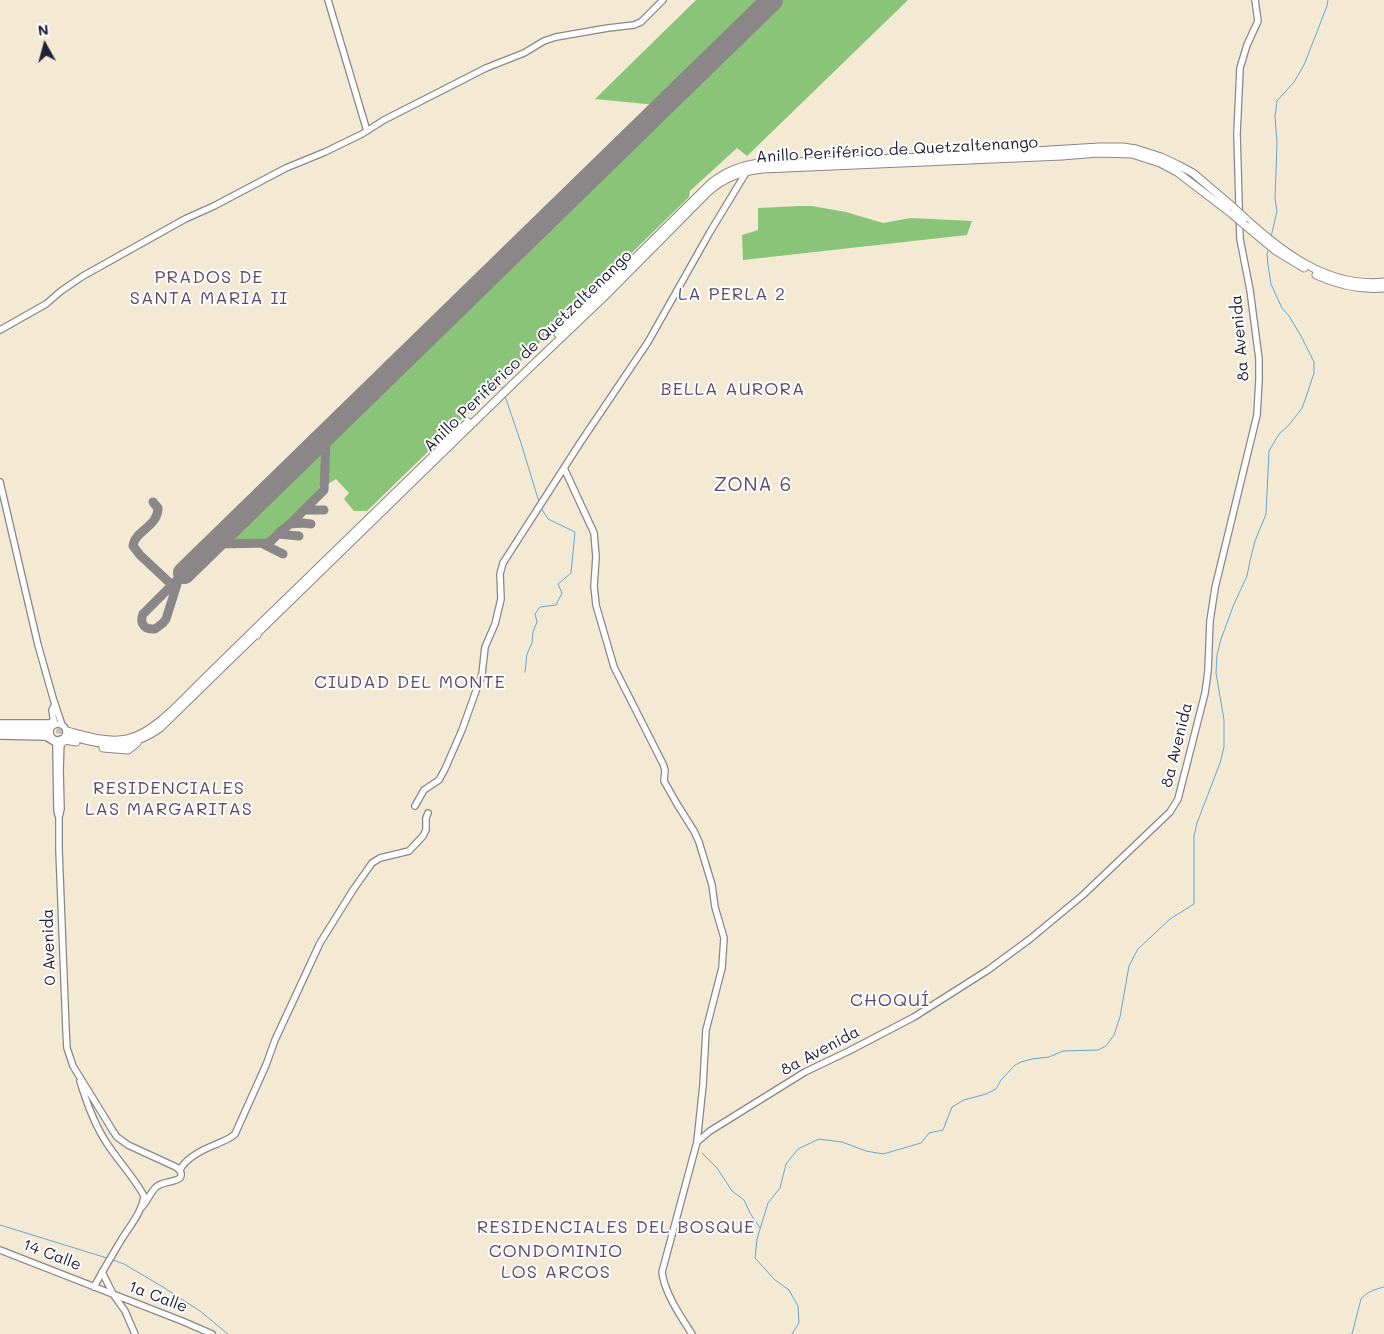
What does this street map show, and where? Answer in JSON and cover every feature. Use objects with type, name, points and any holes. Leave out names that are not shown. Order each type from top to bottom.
[{"type":"highway","name":"Anillo Periférico de Quetzaltenango","points":[[61,735],[108,745],[124,745],[141,739],[160,728],[257,635],[705,188],[726,173],[740,167],[754,164],[927,157],[932,155],[1099,147],[1136,149],[1161,157],[1193,174],[1233,210],[1246,226],[1317,276],[1338,284],[1365,288],[1384,288]]},
{"type":"highway","points":[[1082,155],[1096,150],[1123,147]]},
{"type":"highway","name":"Anillo Periférico de Quetzaltenango","points":[[61,735],[116,740],[127,739],[145,732],[157,724],[504,390],[610,292],[712,188],[731,176],[763,169],[1113,152],[1132,154],[1160,163],[1177,172],[1245,218],[1265,240]]},
{"type":"highway","points":[[956,160],[997,156],[1002,153]]},
{"type":"highway","points":[[834,166],[921,160],[927,157]]},
{"type":"highway","points":[[747,171],[751,167],[756,166],[808,161]]},
{"type":"highway","name":"Anillo Periférico de Quetzaltenango","points":[[1278,249],[1318,271],[1341,279],[1372,283],[1384,282]]},
{"type":"highway","points":[[610,292],[610,288],[630,268],[632,262]]},
{"type":"highway","points":[[257,635],[280,604]]},
{"type":"highway","points":[[257,627],[257,635]]},
{"type":"highway","points":[[0,728],[50,727]]},
{"type":"highway","points":[[0,734],[50,727]]},
{"type":"street","points":[[328,0],[367,131]]},
{"type":"street","points":[[0,330],[46,304],[83,276],[185,219],[286,168],[325,152],[367,131],[392,116],[492,65],[524,53],[548,40],[594,30],[638,24],[663,0]]},
{"type":"street","name":"8a Avenida","points":[[697,1142],[710,1131],[805,1072],[914,1017],[988,970],[1083,895],[1131,851],[1175,805],[1207,682],[1210,621],[1214,588],[1257,415],[1259,359],[1249,285],[1240,239],[1237,134],[1240,68],[1247,45],[1258,21],[1255,0]]},
{"type":"street","points":[[415,806],[424,790],[438,780],[447,766],[462,730],[482,674],[485,647],[496,624],[501,597],[500,570],[503,564],[648,342],[747,171]]},
{"type":"street","points":[[564,468],[595,535],[594,586],[596,605],[614,667],[663,764],[665,770],[664,780],[696,836],[712,885],[716,910],[724,933],[722,968],[706,1030],[697,1142],[662,1272],[672,1300],[692,1334]]},
{"type":"street","points":[[0,482],[61,735]]},
{"type":"street","points":[[55,704],[52,710],[50,733],[61,735]]},
{"type":"street","points":[[0,723],[50,723],[50,727]]},
{"type":"street","points":[[50,727],[57,724],[61,735]]},
{"type":"street","points":[[0,734],[50,738],[61,735]]},
{"type":"street","name":"0 Avenida","points":[[61,735],[59,850],[66,1040],[71,1060],[78,1075],[117,1137],[128,1145],[180,1170]]},
{"type":"street","points":[[94,1287],[141,1208],[156,1187],[164,1183],[177,1181],[181,1176],[180,1170],[192,1157],[209,1147],[231,1138],[235,1134],[266,1065],[275,1040],[320,943],[353,890],[372,864],[380,858],[409,850],[423,836],[426,831],[428,812]]},
{"type":"street","name":"0 Avenida","points":[[78,1075],[85,1099],[105,1140],[143,1194],[144,1198],[141,1208]]},
{"type":"street","name":"14 Calle","points":[[0,1250],[94,1287]]},
{"type":"street","points":[[102,1272],[125,1311],[135,1334]]},
{"type":"street","name":"1a Calle","points":[[94,1287],[212,1334]]},
{"type":"green space","points":[[696,0],[764,0],[656,105],[595,99]]},
{"type":"green space","points":[[781,0],[908,0],[747,156],[737,148],[690,191],[689,197],[367,511],[354,511],[344,499],[349,493],[336,479],[328,484],[328,445],[329,440],[334,434]]},
{"type":"green space","points":[[812,206],[846,212],[883,223],[911,218],[972,221],[967,235],[743,260],[742,235],[758,230],[758,208]]},
{"type":"green space","points":[[316,453],[320,454],[322,468],[321,484],[317,492],[270,538],[237,540],[234,538],[234,531]]},
{"type":"waterway","points":[[1271,237],[1277,211],[1275,199],[1277,143],[1275,117],[1277,101],[1294,82],[1304,65],[1328,0]]},
{"type":"waterway","points":[[792,1334],[799,1323],[798,1306],[789,1290],[775,1280],[755,1258],[757,1239],[768,1203],[780,1188],[786,1164],[798,1149],[819,1139],[842,1142],[866,1151],[883,1154],[921,1143],[929,1133],[943,1130],[952,1107],[964,1100],[996,1089],[1001,1080],[1015,1065],[1032,1059],[1049,1057],[1063,1051],[1098,1050],[1106,1046],[1114,1035],[1120,1017],[1129,966],[1138,949],[1170,919],[1194,904],[1194,836],[1224,747],[1224,720],[1216,673],[1217,655],[1234,604],[1247,576],[1255,541],[1266,514],[1269,451],[1279,434],[1289,425],[1302,408],[1314,373],[1314,362],[1301,336],[1282,308],[1271,284],[1267,254],[1269,248]]},
{"type":"waterway","points":[[489,375],[501,384],[503,390]]},
{"type":"waterway","points":[[505,396],[539,502]]},
{"type":"waterway","points":[[525,672],[527,654],[537,622],[535,614],[540,607],[556,605],[562,593],[558,584],[571,573],[575,532],[548,519],[541,508]]},
{"type":"waterway","points":[[702,1153],[717,1168],[732,1191],[744,1200],[760,1228]]},
{"type":"waterway","points":[[0,1225],[107,1258]]},
{"type":"waterway","points":[[113,1260],[124,1264],[163,1287],[200,1311],[228,1334]]},
{"type":"waterway","points":[[1352,1334],[1361,1299],[1368,1293],[1384,1287]]},
{"type":"taxiway","points":[[209,549],[218,544],[267,543],[290,524],[324,490],[326,440],[337,424]]},
{"type":"taxiway","points":[[308,452],[319,448],[323,449],[325,454]]},
{"type":"taxiway","points":[[153,502],[158,508],[157,514],[151,524],[138,536],[133,546],[172,585]]},
{"type":"taxiway","points":[[304,510],[324,510]]},
{"type":"taxiway","points":[[290,524],[311,524]]},
{"type":"taxiway","points":[[231,527],[229,538],[230,542],[234,544]]},
{"type":"taxiway","points":[[278,534],[299,536]]},
{"type":"taxiway","points":[[263,544],[283,554]]},
{"type":"taxiway","points":[[179,578],[166,619],[155,629],[144,626],[142,623],[143,614],[184,573]]},
{"type":"runway","points":[[184,573],[772,0]]},
{"type":"tunnel","points":[[46,728],[67,731]]},
{"type":"district","name":"PRADOS DE SANTA MARIA II","points":[[209,287]]},
{"type":"district","name":"LA PERLA 2","points":[[732,294]]},
{"type":"district","name":"BELLA AURORA","points":[[733,389]]},
{"type":"district","name":"ZONA 6","points":[[753,485]]},
{"type":"district","name":"CIUDAD DEL MONTE","points":[[410,682]]},
{"type":"district","name":"RESIDENCIALES LAS MARGARITAS","points":[[169,798]]},
{"type":"district","name":"CHOQUÍ","points":[[890,1000]]},
{"type":"district","name":"RESIDENCIALES DEL BOSQUE","points":[[616,1227]]},
{"type":"district","name":"CONDOMINIO LOS ARCOS","points":[[556,1261]]}]
